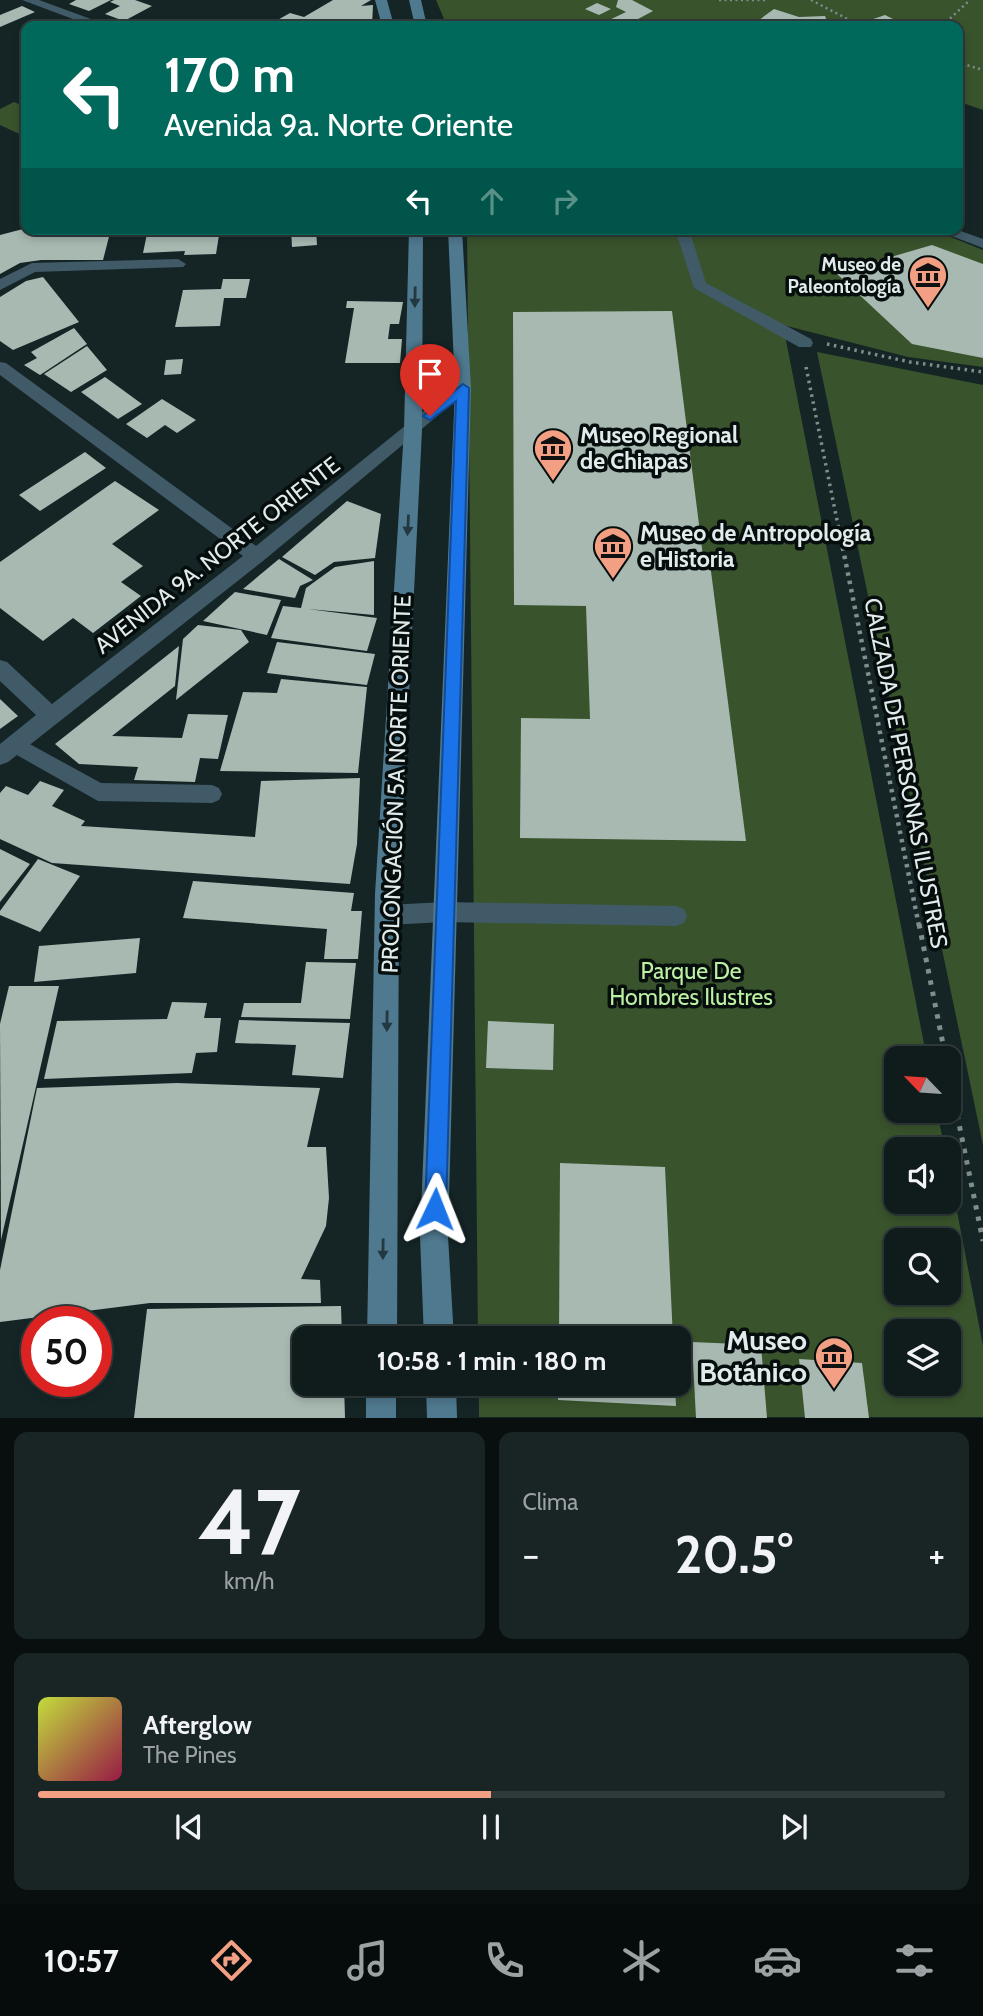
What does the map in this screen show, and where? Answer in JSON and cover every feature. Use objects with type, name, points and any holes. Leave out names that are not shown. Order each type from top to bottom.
[{"type":"main road","points":[[380,0],[386,21]]},
{"type":"main road","points":[[415,0],[420,21]]},
{"type":"main road","name":"PROLONGACIÓN 5A NORTE ORIENTE","points":[[382,1326],[387,894],[413,430],[416,235]]},
{"type":"main road","points":[[438,1326],[435,1236],[463,388],[455,235]]},
{"type":"main road","points":[[380,1418],[381,1396]]},
{"type":"main road","points":[[441,1396],[442,1418]]},
{"type":"street","points":[[28,0],[90,21]]},
{"type":"street","points":[[684,235],[699,285],[805,343]]},
{"type":"street","points":[[957,235],[983,244]]},
{"type":"street","points":[[0,285],[32,268],[178,264]]},
{"type":"street","points":[[3,373],[256,556]]},
{"type":"street","name":"AVENIDA 9A. NORTE ORIENTE","points":[[8,750],[256,556],[463,388]]},
{"type":"street","points":[[0,668],[52,717]]},
{"type":"lane","points":[[8,750],[98,792],[212,794]]},
{"type":"lane","points":[[388,915],[444,912],[676,916]]},
{"type":"path","points":[[719,0],[767,0]]},
{"type":"path","points":[[802,0],[811,0],[851,21]]},
{"type":"path","points":[[947,21],[970,0]]},
{"type":"path","points":[[963,64],[983,70]]},
{"type":"path","points":[[805,343],[812,341],[831,344],[909,362],[983,372]]},
{"type":"path","name":"CALZADA DE PERSONAS ILUSTRES","points":[[805,343],[802,349],[943,1046]]},
{"type":"path","points":[[959,1124],[983,1241]]},
{"type":"green space","points":[[436,0],[983,0],[983,110],[963,103],[963,21],[445,21]]},
{"type":"green space","points":[[14,102],[21,105],[21,135],[0,125],[0,109]]},
{"type":"green space","name":"Parque De Hombres Ilustres","points":[[467,235],[946,235],[983,250],[983,367],[908,357],[783,325],[924,1046],[884,1046],[884,1124],[940,1124],[942,1137],[884,1137],[884,1214],[958,1214],[960,1228],[884,1228],[884,1305],[961,1305],[961,1232],[983,1346],[983,1417],[479,1417],[479,1396],[691,1396],[691,1326],[478,1326]]},
{"type":"green space","points":[[817,352],[983,385],[983,1145]]},
{"type":"building","points":[[76,0],[111,0],[89,11],[69,4]]},
{"type":"building","points":[[135,0],[152,6],[124,21],[105,14],[120,6],[110,2]]},
{"type":"building","points":[[333,0],[371,0],[361,6],[373,5],[372,21],[276,21],[290,13],[304,17]]},
{"type":"building","points":[[618,0],[632,0],[653,11],[634,21],[607,21],[626,12],[616,7]]},
{"type":"building","points":[[597,3],[611,9],[599,15],[585,9]]},
{"type":"building","points":[[22,6],[35,12],[0,27],[0,15]]},
{"type":"building","points":[[774,9],[799,17],[825,16],[827,21],[758,21]]},
{"type":"building","points":[[885,15],[895,20],[892,21],[868,21]]},
{"type":"building","points":[[21,230],[21,235],[109,235],[103,260],[41,260],[20,263],[0,274],[0,235]]},
{"type":"building","points":[[147,235],[219,235],[216,254],[184,255],[185,251],[143,253]]},
{"type":"building","points":[[291,235],[316,235],[317,245],[292,247]]},
{"type":"building","name":"Museo de Paleontología","points":[[932,245],[983,264],[983,358],[912,344],[836,273]]},
{"type":"building","points":[[43,277],[79,322],[13,350],[0,341],[0,297],[26,281]]},
{"type":"building","points":[[223,279],[250,279],[246,298],[224,298],[220,326],[175,327],[183,290],[221,289]]},
{"type":"building","points":[[347,301],[403,302],[399,324],[390,324],[388,339],[402,339],[400,363],[345,363],[354,308],[346,308]]},
{"type":"building","name":"Museo de Antropología e Historia","points":[[672,311],[703,556],[709,556],[746,841],[520,838],[521,718],[590,719],[586,606],[514,605],[513,312]]},
{"type":"building","points":[[74,328],[87,344],[40,375],[24,365],[37,358],[31,352]]},
{"type":"building","points":[[87,346],[107,370],[71,392],[44,374]]},
{"type":"building","points":[[183,359],[181,374],[164,375],[166,360]]},
{"type":"building","points":[[105,377],[142,404],[118,419],[81,392]]},
{"type":"building","points":[[162,399],[196,420],[177,433],[165,425],[147,438],[126,424]]},
{"type":"building","points":[[85,452],[106,468],[40,511],[19,495]]},
{"type":"building","points":[[115,481],[159,510],[112,544],[143,566],[121,582],[141,596],[93,633],[73,618],[43,641],[0,608],[0,562]]},
{"type":"building","points":[[347,501],[381,514],[375,558],[334,562],[315,575],[282,557]]},
{"type":"building","points":[[279,559],[313,580],[300,586],[295,598],[243,589]]},
{"type":"building","points":[[374,561],[374,615],[308,609],[377,618],[367,651],[271,638],[283,606],[301,608],[306,588],[335,567]]},
{"type":"building","points":[[235,592],[281,600],[267,635],[203,621]]},
{"type":"building","points":[[198,625],[241,630],[249,642],[176,700],[183,639]]},
{"type":"building","points":[[277,642],[375,654],[367,685],[267,673]]},
{"type":"building","points":[[179,646],[175,686],[112,736],[182,738],[188,714],[228,715],[218,759],[200,758],[195,782],[134,780],[138,767],[79,764],[55,744]]},
{"type":"building","points":[[281,679],[367,687],[358,773],[220,771],[243,692],[277,693]]},
{"type":"building","points":[[0,699],[18,716],[0,729]]},
{"type":"building","points":[[360,778],[357,844],[350,884],[52,863],[0,839],[0,793],[6,786],[28,795],[40,781],[64,790],[52,806],[85,821],[81,826],[255,837],[261,781]]},
{"type":"building","points":[[0,849],[30,864],[0,902]]},
{"type":"building","points":[[38,859],[80,876],[40,932],[0,915],[0,911]]},
{"type":"building","points":[[193,881],[354,893],[351,911],[362,911],[358,959],[324,959],[327,929],[183,918]]},
{"type":"building","points":[[140,938],[136,973],[34,982],[39,946]]},
{"type":"building","points":[[306,962],[356,963],[350,1019],[241,1017],[244,1003],[301,1003]]},
{"type":"building","points":[[9,986],[59,986],[1,1240],[0,1024]]},
{"type":"building","points":[[172,1002],[207,1003],[204,1018],[221,1018],[217,1052],[196,1053],[192,1073],[44,1079],[57,1021],[167,1019]]},
{"type":"building","points":[[239,1020],[350,1023],[343,1078],[292,1075],[296,1045],[235,1043]]},
{"type":"building","points":[[488,1021],[554,1024],[553,1070],[486,1068]]},
{"type":"building","points":[[177,1083],[320,1088],[307,1147],[326,1147],[329,1198],[326,1226],[301,1279],[320,1280],[321,1303],[150,1303],[112,1308],[21,1306],[21,1319],[0,1322],[0,1270],[37,1088]]},
{"type":"building","points":[[560,1163],[665,1167],[672,1326],[559,1326]]},
{"type":"building","points":[[341,1306],[342,1326],[292,1326],[292,1396],[344,1396],[345,1418],[134,1418],[147,1309]]},
{"type":"building","points":[[692,1342],[761,1345],[767,1418],[696,1418]]},
{"type":"building","name":"Museo Botánico","points":[[799,1359],[862,1363],[869,1418],[805,1418]]},
{"type":"building","points":[[558,1396],[676,1396],[676,1406],[558,1400]]},
{"type":"place","name":"Museo de Paleontología","points":[[928,309]]},
{"type":"place","name":"Museo Regional de Chiapas","points":[[553,482]]},
{"type":"place","name":"Museo de Antropología e Historia","points":[[613,580]]},
{"type":"place","name":"Museo Botánico","points":[[834,1390]]},
{"type":"route","points":[[430,416],[463,388],[435,1209]]}]
